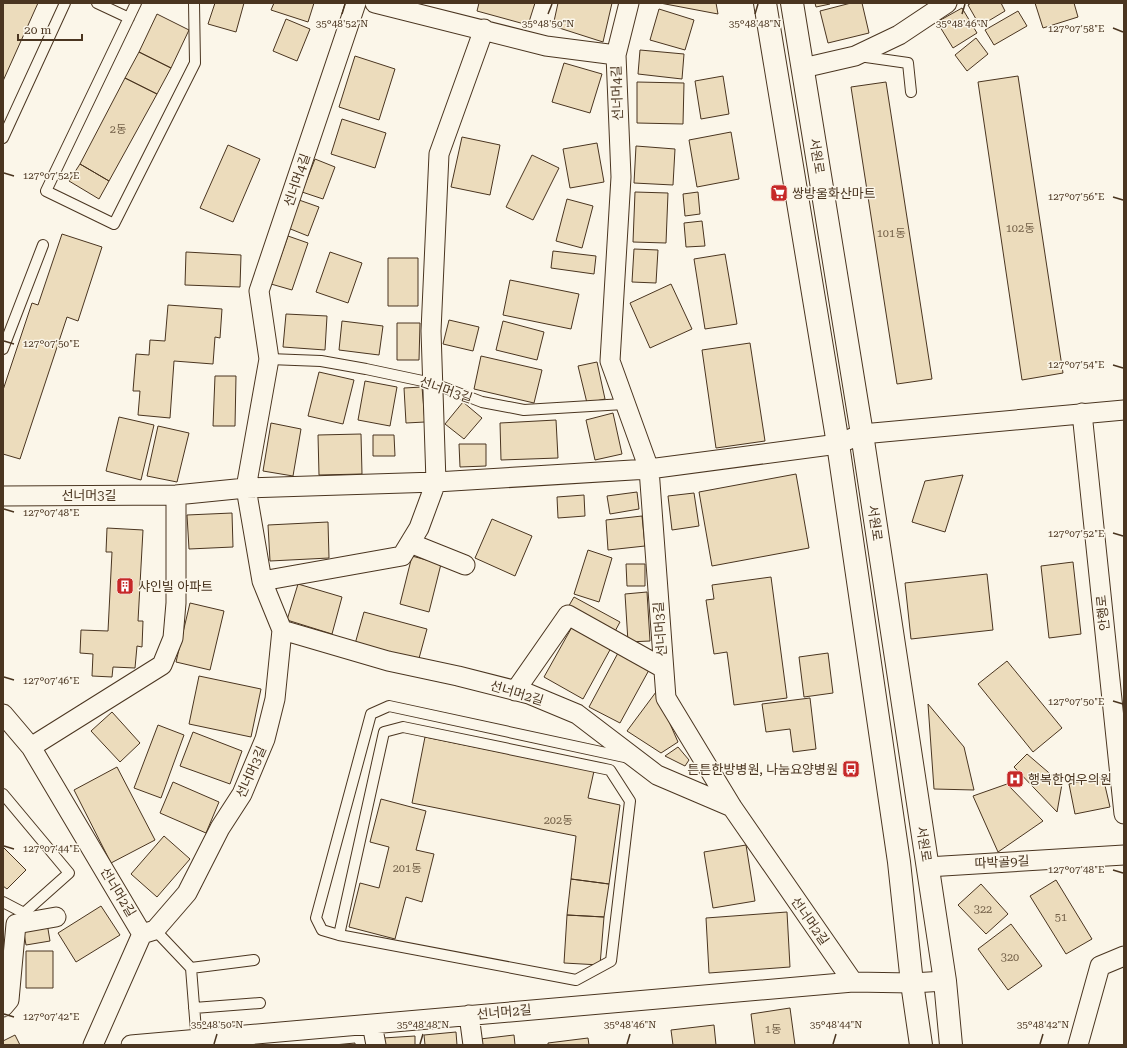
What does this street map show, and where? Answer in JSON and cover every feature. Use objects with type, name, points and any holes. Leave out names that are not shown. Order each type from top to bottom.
[{"type":"street","name":"선너머4길","points":[[246,488],[269,359],[259,291],[356,3]]},
{"type":"street","name":"선너머4길","points":[[375,3],[484,29],[546,46],[616,55]]},
{"type":"street","name":"선너머4길","points":[[619,130],[616,55],[629,3]]},
{"type":"street","name":"서원로","points":[[765,3],[838,444],[899,862],[912,983],[921,1045]]},
{"type":"street","name":"서원로","points":[[792,3],[804,68],[862,434],[945,981],[951,1045]]},
{"type":"street","points":[[804,68],[855,56],[899,35],[947,3]]},
{"type":"street","points":[[262,581],[402,556],[419,528],[436,482],[431,331],[439,154],[484,29]]},
{"type":"street","name":"선너머3길","points":[[619,130],[621,177],[610,361],[624,404],[649,469],[666,698],[732,807]]},
{"type":"street","points":[[838,444],[862,434],[1124,410]]},
{"type":"street","name":"안행로","points":[[1082,413],[1124,814]]},
{"type":"street","name":"선너머3길","points":[[3,496],[176,495],[246,488],[436,482],[649,469],[838,444]]},
{"type":"street","name":"선너머3길","points":[[149,932],[187,893],[220,828],[242,794],[266,739],[275,699],[282,630],[262,581],[246,488]]},
{"type":"street","points":[[3,714],[31,746],[162,666],[173,638],[176,603],[176,495]]},
{"type":"street","points":[[410,543],[465,565]]},
{"type":"street","name":"선너머3길","points":[[515,691],[568,615],[663,668]]},
{"type":"street","name":"선너머2길","points":[[282,630],[388,661],[458,676],[529,694],[577,714],[656,775],[732,807],[853,982]]},
{"type":"street","name":"선너머2길","points":[[31,746],[149,932]]},
{"type":"street","name":"따박골9길","points":[[927,867],[1124,855]]},
{"type":"street","points":[[3,1007],[10,1000],[16,924],[56,916]]},
{"type":"street","points":[[93,1045],[149,932]]},
{"type":"street","points":[[1078,1045],[1100,966],[1124,956]]},
{"type":"street","name":"선너머2길","points":[[130,1045],[197,1042],[469,1015],[853,982],[912,983],[945,981]]},
{"type":"street","points":[[469,1015],[472,1045]]},
{"type":"street","points":[[372,1024],[376,1045]]},
{"type":"lane","points":[[3,138],[65,3]]},
{"type":"lane","points":[[98,3],[129,18]]},
{"type":"lane","points":[[136,3],[46,191],[114,224],[195,63],[194,3]]},
{"type":"lane","points":[[855,56],[908,63],[911,92]]},
{"type":"lane","points":[[3,349],[43,245]]},
{"type":"lane","name":"선너머3길","points":[[269,359],[321,361],[432,383],[482,402],[524,410],[624,404]]},
{"type":"lane","points":[[339,935],[384,732],[403,727],[610,770],[630,801],[611,961],[576,980],[339,935],[322,930],[316,918],[371,714],[390,706],[637,760]]},
{"type":"lane","points":[[3,794],[69,874],[24,914],[3,902]]},
{"type":"lane","points":[[149,932],[191,968],[197,1042]]},
{"type":"lane","points":[[191,968],[254,960]]},
{"type":"lane","points":[[194,1008],[260,1003]]},
{"type":"building","points":[[3,3],[38,3],[3,81]]},
{"type":"building","points":[[215,3],[244,3],[236,32],[208,24]]},
{"type":"building","points":[[274,3],[314,3],[308,22],[271,10]]},
{"type":"building","points":[[479,3],[535,3],[528,25],[477,11]]},
{"type":"building","points":[[558,3],[612,3],[603,42],[553,26]]},
{"type":"building","points":[[660,3],[716,3],[718,14]]},
{"type":"building","points":[[815,3],[830,3],[830,4],[816,7]]},
{"type":"building","points":[[851,3],[862,3],[869,33],[828,43],[820,11]]},
{"type":"building","points":[[971,3],[1001,3],[1005,11],[980,26],[968,5]]},
{"type":"building","points":[[1035,3],[1074,3],[1078,17],[1043,28]]},
{"type":"building","points":[[962,8],[977,33],[953,48],[937,22]]},
{"type":"building","points":[[659,9],[694,20],[685,50],[650,40]]},
{"type":"building","points":[[1018,11],[1027,26],[994,45],[985,30]]},
{"type":"building","points":[[157,14],[189,30],[171,68],[139,52]]},
{"type":"building","points":[[286,19],[310,29],[297,61],[273,51]]},
{"type":"building","points":[[976,38],[988,54],[967,71],[955,55]]},
{"type":"building","points":[[640,50],[684,54],[682,79],[638,74]]},
{"type":"building","points":[[139,52],[171,68],[157,94],[125,78]]},
{"type":"building","points":[[355,56],[395,69],[379,120],[339,107]]},
{"type":"building","points":[[564,63],[602,74],[590,113],[552,102]]},
{"type":"building","points":[[723,76],[729,114],[701,119],[695,81]]},
{"type":"building","points":[[1018,76],[1063,373],[1022,380],[978,82]]},
{"type":"building","points":[[125,78],[157,94],[109,181],[80,164]]},
{"type":"building","points":[[637,82],[684,83],[683,124],[637,123]]},
{"type":"building","points":[[886,82],[932,379],[897,384],[851,87]]},
{"type":"building","points":[[342,119],[386,133],[375,168],[331,154]]},
{"type":"building","points":[[731,132],[739,179],[697,187],[689,140]]},
{"type":"building","points":[[462,137],[500,145],[490,195],[451,187]]},
{"type":"building","points":[[597,143],[604,182],[570,188],[563,149]]},
{"type":"building","points":[[228,145],[260,159],[233,222],[200,208]]},
{"type":"building","points":[[636,146],[675,149],[673,185],[634,183]]},
{"type":"building","points":[[532,155],[559,168],[533,220],[506,207]]},
{"type":"building","points":[[315,159],[335,167],[323,199],[302,192]]},
{"type":"building","points":[[80,164],[109,181],[99,199],[69,181]]},
{"type":"building","points":[[635,192],[668,193],[666,243],[633,242]]},
{"type":"building","points":[[698,192],[700,214],[685,216],[683,194]]},
{"type":"building","points":[[567,199],[593,206],[582,248],[556,241]]},
{"type":"building","points":[[299,200],[319,207],[308,236],[288,228]]},
{"type":"building","points":[[702,221],[705,246],[686,247],[684,223]]},
{"type":"building","points":[[62,234],[102,247],[78,321],[67,317],[20,459],[3,454],[3,390],[32,303],[38,305]]},
{"type":"building","points":[[288,236],[308,243],[292,290],[271,284]]},
{"type":"building","points":[[634,249],[658,250],[656,283],[632,282]]},
{"type":"building","points":[[553,251],[596,256],[594,274],[551,268]]},
{"type":"building","points":[[186,252],[241,255],[240,287],[185,285]]},
{"type":"building","points":[[330,252],[362,263],[348,303],[316,292]]},
{"type":"building","points":[[725,254],[737,324],[705,329],[694,259]]},
{"type":"building","points":[[388,258],[418,258],[418,306],[388,306]]},
{"type":"building","points":[[510,280],[579,294],[571,329],[503,315]]},
{"type":"building","points":[[671,284],[692,329],[650,348],[630,303]]},
{"type":"building","points":[[168,305],[222,309],[220,338],[215,337],[213,364],[174,361],[170,418],[138,415],[140,391],[133,391],[136,354],[149,355],[150,340],[165,341]]},
{"type":"building","points":[[286,314],[327,316],[325,350],[283,347]]},
{"type":"building","points":[[449,320],[479,327],[473,351],[443,344]]},
{"type":"building","points":[[342,321],[383,326],[379,355],[339,350]]},
{"type":"building","points":[[503,321],[544,332],[537,360],[496,350]]},
{"type":"building","points":[[397,323],[420,323],[419,360],[397,360]]},
{"type":"building","points":[[750,343],[765,441],[716,448],[702,350]]},
{"type":"building","points":[[481,356],[542,370],[534,403],[474,389]]},
{"type":"building","points":[[597,362],[605,399],[587,403],[578,366]]},
{"type":"building","points":[[319,372],[354,380],[343,424],[308,416]]},
{"type":"building","points":[[215,376],[236,376],[235,426],[213,426]]},
{"type":"building","points":[[365,381],[397,387],[390,426],[358,420]]},
{"type":"building","points":[[422,387],[425,422],[406,423],[404,388]]},
{"type":"building","points":[[463,402],[482,418],[464,439],[445,424]]},
{"type":"building","points":[[613,413],[622,454],[595,460],[586,420]]},
{"type":"building","points":[[119,417],[154,425],[141,480],[106,471]]},
{"type":"building","points":[[556,420],[558,458],[501,460],[500,423]]},
{"type":"building","points":[[271,423],[301,429],[293,476],[263,471]]},
{"type":"building","points":[[158,426],[189,433],[177,482],[147,476]]},
{"type":"building","points":[[361,434],[362,474],[319,475],[318,435]]},
{"type":"building","points":[[373,435],[394,435],[395,456],[373,456]]},
{"type":"building","points":[[459,444],[486,444],[486,466],[460,467]]},
{"type":"building","points":[[796,474],[809,548],[712,566],[699,492]]},
{"type":"building","points":[[963,475],[945,532],[912,522],[925,481]]},
{"type":"building","points":[[637,492],[639,509],[610,514],[607,496]]},
{"type":"building","points":[[694,493],[699,526],[672,530],[668,496]]},
{"type":"building","points":[[584,495],[585,516],[558,518],[557,497]]},
{"type":"building","points":[[232,513],[233,547],[189,549],[187,515]]},
{"type":"building","points":[[642,516],[645,546],[608,550],[606,520]]},
{"type":"building","points":[[492,519],[532,536],[515,576],[475,558]]},
{"type":"building","points":[[328,522],[329,558],[270,561],[268,525]]},
{"type":"building","name":"샤인빌 아파트","points":[[107,528],[143,530],[138,621],[143,621],[142,647],[137,646],[135,668],[113,667],[112,677],[92,676],[93,654],[80,653],[81,630],[108,631],[112,552],[106,552]]},
{"type":"building","points":[[588,550],[612,558],[599,602],[574,594]]},
{"type":"building","points":[[412,556],[441,564],[429,612],[400,604]]},
{"type":"building","points":[[1073,562],[1081,634],[1049,638],[1041,566]]},
{"type":"building","points":[[626,564],[645,564],[645,586],[627,586]]},
{"type":"building","points":[[987,574],[993,630],[911,639],[905,583]]},
{"type":"building","points":[[771,577],[787,698],[734,705],[727,652],[714,654],[706,600],[714,599],[712,585]]},
{"type":"building","points":[[298,584],[342,597],[332,634],[287,620]]},
{"type":"building","points":[[647,592],[650,641],[628,642],[625,594]]},
{"type":"building","points":[[574,597],[620,622],[613,635],[567,609]]},
{"type":"building","points":[[190,603],[224,611],[210,670],[176,662]]},
{"type":"building","points":[[364,612],[427,629],[418,662],[355,644]]},
{"type":"building","points":[[572,627],[611,648],[583,699],[544,677]]},
{"type":"building","points":[[618,653],[649,670],[620,723],[589,707]]},
{"type":"building","points":[[828,653],[833,693],[804,697],[799,657]]},
{"type":"building","points":[[1007,661],[1062,728],[1033,752],[978,684]]},
{"type":"building","points":[[199,676],[261,689],[251,737],[189,724]]},
{"type":"building","points":[[656,692],[678,742],[661,753],[627,731]]},
{"type":"building","points":[[810,698],[816,749],[793,752],[790,729],[766,732],[762,704]]},
{"type":"building","points":[[928,704],[964,747],[974,790],[934,789]]},
{"type":"building","points":[[112,712],[140,743],[120,762],[91,731]]},
{"type":"building","points":[[158,725],[184,735],[161,798],[134,788]]},
{"type":"building","points":[[193,732],[242,751],[230,784],[180,766]]},
{"type":"building","points":[[425,737],[594,771],[588,798],[620,805],[609,884],[571,879],[576,836],[412,803]]},
{"type":"building","points":[[678,747],[689,760],[685,766],[665,756]]},
{"type":"building","points":[[1027,754],[1062,784],[1057,812],[1014,767]]},
{"type":"building","points":[[117,767],[155,840],[111,863],[74,790]]},
{"type":"building","points":[[1103,777],[1110,807],[1075,814],[1069,784]]},
{"type":"building","points":[[173,782],[219,802],[206,833],[160,813]]},
{"type":"building","points":[[1007,784],[1043,821],[998,852],[973,796]]},
{"type":"building","points":[[381,799],[426,811],[416,850],[434,854],[422,902],[406,897],[395,939],[349,927],[360,883],[379,888],[389,847],[370,842]]},
{"type":"building","points":[[164,836],[190,859],[157,897],[131,874]]},
{"type":"building","points":[[746,845],[755,901],[713,908],[704,852]]},
{"type":"building","points":[[3,847],[26,870],[7,889],[3,886]]},
{"type":"building","points":[[571,879],[609,884],[604,917],[567,915]]},
{"type":"building","points":[[1056,880],[1092,939],[1066,954],[1030,896]]},
{"type":"building","points":[[981,884],[1008,914],[986,934],[958,905]]},
{"type":"building","points":[[101,906],[120,935],[76,962],[58,933]]},
{"type":"building","points":[[787,912],[790,967],[709,973],[706,918]]},
{"type":"building","points":[[567,915],[604,917],[600,965],[564,963]]},
{"type":"building","points":[[47,923],[50,941],[26,945],[23,927]]},
{"type":"building","points":[[1011,924],[1042,966],[1008,990],[978,949]]},
{"type":"building","points":[[26,951],[53,951],[53,988],[26,988]]},
{"type":"building","points":[[790,1008],[795,1045],[755,1045],[751,1014]]},
{"type":"building","points":[[714,1025],[716,1045],[673,1045],[671,1030]]},
{"type":"building","points":[[456,1032],[457,1045],[425,1045],[424,1035]]},
{"type":"building","points":[[15,1035],[20,1045],[3,1045],[3,1041]]},
{"type":"building","points":[[514,1035],[515,1045],[480,1045],[480,1039]]},
{"type":"building","points":[[415,1036],[415,1045],[383,1045],[383,1038]]},
{"type":"building","points":[[588,1038],[589,1045],[548,1045],[548,1043]]},
{"type":"building","points":[[355,1043],[355,1045],[334,1045]]},
{"type":"place","name":"쌍방울화산마트","points":[[779,193]]},
{"type":"place","name":"샤인빌 아파트","points":[[125,586]]},
{"type":"place","name":"튼튼한방병원, 나눔요양병원","points":[[851,769]]},
{"type":"place","name":"행복한여우의원","points":[[1015,779]]}]
